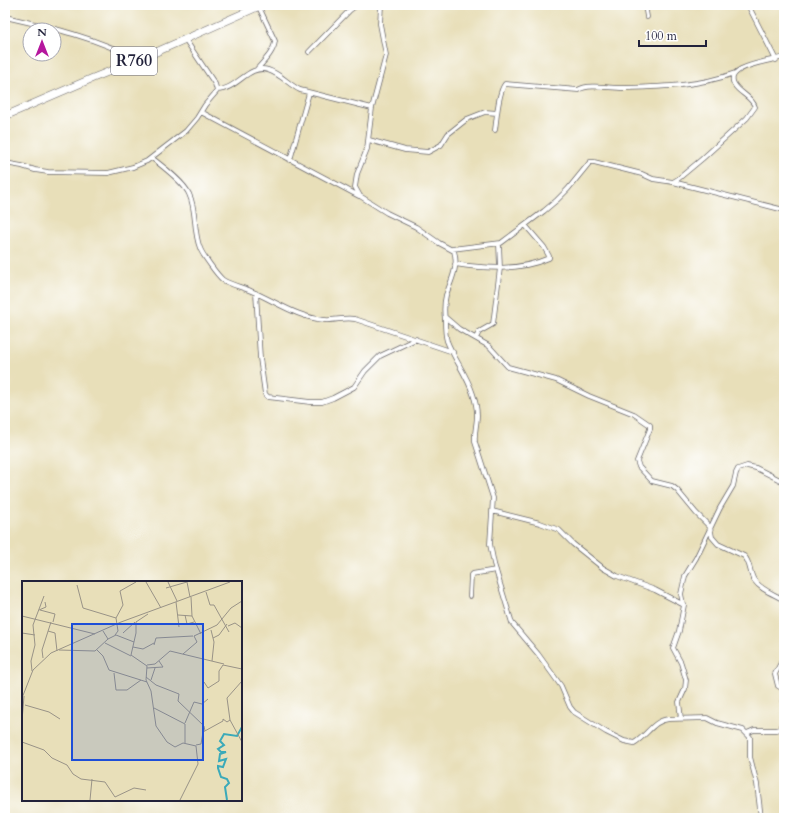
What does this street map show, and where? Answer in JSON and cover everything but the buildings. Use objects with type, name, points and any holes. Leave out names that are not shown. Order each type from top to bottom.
[{"type":"main road","name":"R760","points":[[5,116],[137,60],[260,5]]},
{"type":"street","points":[[217,90],[223,90],[230,87],[257,68],[274,47],[275,41],[260,5]]},
{"type":"street","points":[[309,52],[350,10],[357,5]]},
{"type":"street","points":[[360,196],[356,187],[357,174],[367,149],[372,108],[386,55],[380,24],[381,5]]},
{"type":"street","points":[[645,5],[647,17]]},
{"type":"street","points":[[748,5],[776,60]]},
{"type":"street","points":[[5,18],[56,29],[117,50],[137,60]]},
{"type":"street","points":[[185,39],[217,90]]},
{"type":"street","points":[[495,130],[497,113],[503,88],[507,84],[578,90],[585,87],[663,87],[708,81],[735,73],[750,65],[784,57]]},
{"type":"street","points":[[257,68],[273,72],[296,88],[309,93],[372,108]]},
{"type":"street","points":[[673,182],[702,159],[753,111],[755,107],[753,102],[734,84],[733,76],[735,73]]},
{"type":"street","points":[[5,163],[40,171],[108,173],[137,166],[152,158],[186,131],[217,90]]},
{"type":"street","points":[[290,160],[309,93]]},
{"type":"street","points":[[200,112],[360,196],[387,213],[416,227],[439,243],[452,249],[499,244],[544,211],[568,188],[590,162],[642,174],[652,179],[673,182],[784,210]]},
{"type":"street","points":[[369,140],[405,150],[428,152],[441,146],[448,134],[467,119],[485,112],[497,113]]},
{"type":"street","points":[[152,158],[189,192],[200,249],[219,276],[229,283],[256,293],[302,315],[324,320],[348,318],[355,319],[453,352]]},
{"type":"street","points":[[455,264],[482,268],[500,268],[531,265],[539,263],[550,257],[544,247],[525,225]]},
{"type":"street","points":[[476,338],[479,332],[493,324],[500,268],[499,244]]},
{"type":"street","points":[[452,249],[455,253],[455,264],[452,282],[446,295],[444,305],[447,340],[464,372],[474,399],[477,414],[474,435],[493,498],[490,544],[512,623],[538,654],[561,686],[570,707],[574,712],[606,732],[624,741],[634,743],[663,719],[707,718],[718,723],[743,730],[747,733],[750,737],[750,757],[757,784],[761,818]]},
{"type":"street","points":[[256,293],[260,358],[265,394],[268,397],[310,402],[322,402],[333,398],[354,387],[365,371],[380,356],[416,339]]},
{"type":"street","points":[[444,317],[459,329],[476,338],[493,350],[508,367],[556,380],[634,414],[647,422],[650,427],[637,461],[639,467],[652,481],[672,486],[677,490],[710,527],[712,537],[718,544],[744,556],[757,584],[784,600]]},
{"type":"street","points":[[681,719],[679,702],[685,689],[686,680],[681,663],[673,648],[685,607],[683,604],[682,594],[685,576],[696,558],[710,527],[733,486],[736,473],[742,467],[746,466],[756,468],[784,482]]},
{"type":"street","points":[[492,511],[545,524],[559,530],[573,544],[603,568],[617,576],[655,590],[683,604]]},
{"type":"street","points":[[470,596],[472,574],[496,570]]},
{"type":"street","points":[[784,657],[775,677],[778,686],[783,689],[784,692]]},
{"type":"street","points":[[747,733],[754,730],[780,729],[782,723],[784,695]]}]
